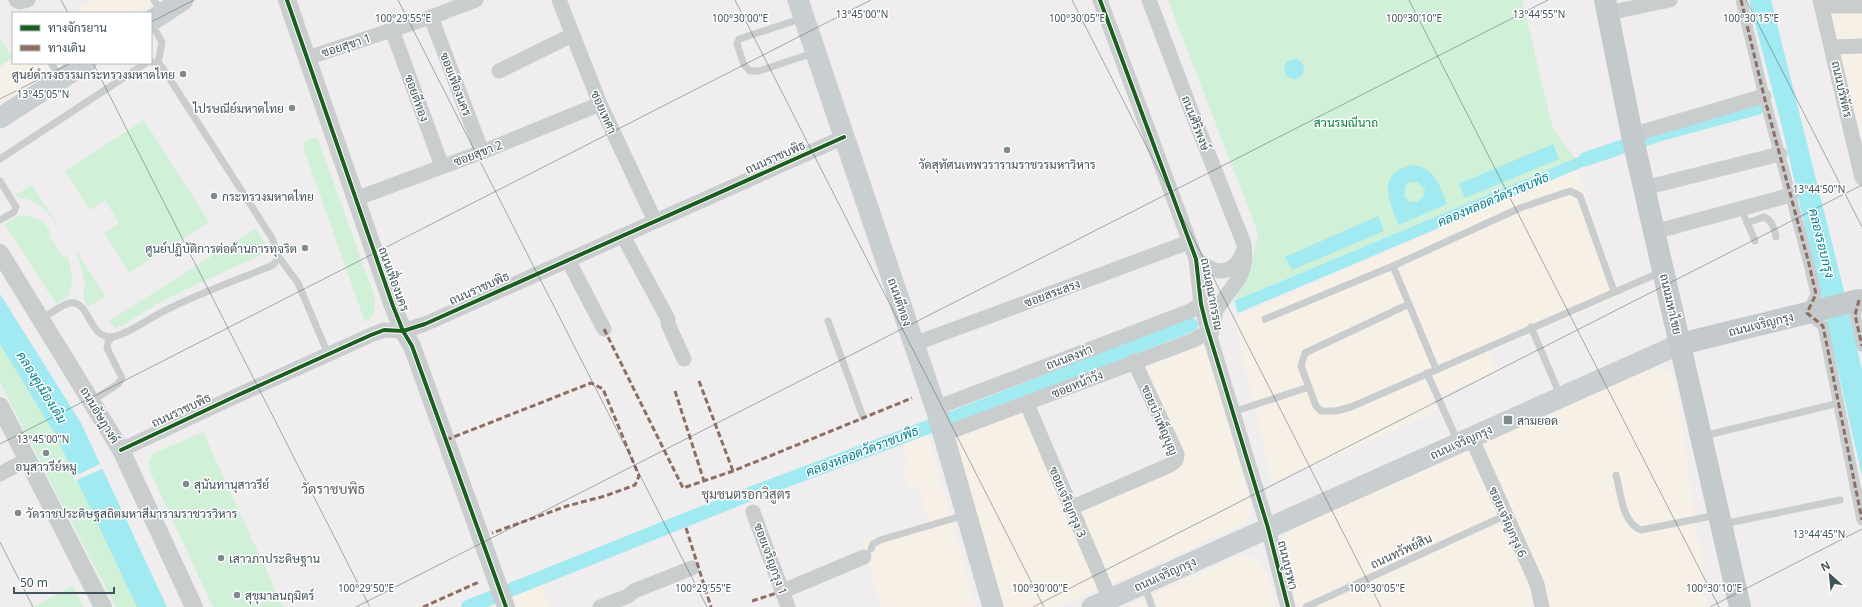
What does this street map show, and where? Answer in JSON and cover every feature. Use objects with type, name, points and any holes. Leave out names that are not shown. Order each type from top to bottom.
[{"type":"main road","points":[[155,14],[183,0]]},
{"type":"main road","name":"ถนนมหาไชย","points":[[1607,6],[1633,143],[1740,607]]},
{"type":"main road","name":"ถนนตีทอง","points":[[801,9],[940,421],[965,515],[993,607]]},
{"type":"main road","points":[[0,118],[56,71],[82,64]]},
{"type":"main road","name":"ถนนเจริญกรุง","points":[[1101,603],[1680,344],[1861,300]]},
{"type":"street","name":"ถนนเฟื่องนคร","points":[[286,0],[355,199],[403,330],[413,350],[503,599]]},
{"type":"street","name":"ซอยสุขา 1","points":[[307,58],[431,17],[476,0]]},
{"type":"street","name":"ซอยเทศา","points":[[558,0],[600,104],[655,221]]},
{"type":"street","name":"ถนนอุณากรรณ","points":[[1100,0],[1196,259],[1201,304],[1209,334],[1268,528]]},
{"type":"street","name":"ถนนศิริพงษ์","points":[[1150,0],[1187,100],[1244,244],[1245,259],[1239,278],[1216,310],[1209,334]]},
{"type":"street","points":[[1607,6],[1670,0]]},
{"type":"street","points":[[1741,0],[1764,96],[1791,194],[1816,294],[1807,313],[1823,326],[1862,520]]},
{"type":"street","points":[[1821,3],[1862,6]]},
{"type":"street","name":"ถนนบริพัตร","points":[[1821,3],[1862,178]]},
{"type":"street","name":"ซอยเฟืองนคร","points":[[431,17],[482,152]]},
{"type":"street","name":"ซอยตีทอง","points":[[392,30],[442,166]]},
{"type":"street","points":[[499,71],[572,35]]},
{"type":"street","points":[[1832,47],[1862,46]]},
{"type":"street","points":[[1633,143],[1764,96]]},
{"type":"street","name":"ซอยสุขา 2","points":[[355,199],[482,152],[600,104]]},
{"type":"street","name":"ถนนราชบพิธ","points":[[121,450],[328,354],[384,330],[403,330],[425,324],[844,137]]},
{"type":"street","points":[[1644,188],[1780,154]]},
{"type":"street","points":[[1654,232],[1791,194]]},
{"type":"street","points":[[623,236],[668,319],[668,324],[684,358]]},
{"type":"street","name":"ซอยสระสรง","points":[[914,344],[1189,242]]},
{"type":"street","points":[[1196,259],[1213,270],[1222,271],[1236,265],[1241,259],[1244,244]]},
{"type":"street","name":"ถนนอัษฎางค์","points":[[0,253],[121,450],[194,607]]},
{"type":"street","points":[[568,260],[604,329]]},
{"type":"street","points":[[1861,300],[1855,315],[1862,346]]},
{"type":"street","name":"ถนนลงท่า","points":[[940,421],[1190,311],[1201,304]]},
{"type":"street","name":"ซอยหน้าวัง","points":[[940,421],[1027,404],[1134,361],[1209,334]]},
{"type":"street","name":"ซอยบำเพ็ญบุญ","points":[[1071,508],[1170,465],[1175,462],[1177,458],[1134,361]]},
{"type":"street","name":"ซอยเจริญกรุง 3","points":[[1027,404],[1071,508],[1101,603]]},
{"type":"street","points":[[0,406],[28,458],[103,607]]},
{"type":"street","name":"ซอยเจริญกรุง 6","points":[[1465,440],[1506,515],[1537,584],[1542,607]]},
{"type":"street","points":[[0,474],[28,458]]},
{"type":"street","name":"ซอยเจริญกรุง 1","points":[[753,512],[788,607]]},
{"type":"street","name":"ถนนบูรพา","points":[[1268,528],[1288,607]]},
{"type":"street","points":[[783,591],[867,553]]},
{"type":"street","points":[[600,607],[628,596],[634,591],[692,568]]},
{"type":"lane","points":[[801,9],[739,39],[737,44],[744,65],[750,71],[758,71],[815,52]]},
{"type":"lane","points":[[155,14],[162,42],[154,63],[162,67],[272,238],[278,256],[298,283],[328,354]]},
{"type":"lane","points":[[0,159],[144,64]]},
{"type":"lane","points":[[0,180],[16,207],[14,212],[0,220]]},
{"type":"lane","points":[[1265,319],[1393,266],[1520,208],[1570,191],[1580,196],[1614,291]]},
{"type":"lane","points":[[1741,208],[1755,241]]},
{"type":"lane","points":[[1747,223],[1764,216],[1772,223],[1776,237]]},
{"type":"lane","points":[[41,319],[70,303],[77,303],[100,334],[112,337],[121,334],[167,309],[273,265],[278,256]]},
{"type":"lane","points":[[1393,266],[1436,369]]},
{"type":"lane","points":[[1409,304],[1305,353],[1301,366],[1316,406],[1321,411],[1332,412],[1351,407],[1531,327],[1663,271]]},
{"type":"lane","points":[[828,321],[863,418]]},
{"type":"lane","points":[[1531,327],[1561,398]]},
{"type":"lane","points":[[92,401],[118,384],[122,378],[107,348],[112,337]]},
{"type":"lane","points":[[1427,373],[1465,440]]},
{"type":"lane","points":[[1233,412],[1309,387]]},
{"type":"lane","points":[[1701,437],[1839,403]]},
{"type":"lane","points":[[1616,475],[1627,519],[1634,528],[1641,530],[1840,500]]},
{"type":"lane","points":[[867,553],[873,544],[880,540],[965,515]]},
{"type":"lane","name":"ถนนทรัพย์สิน","points":[[1306,607],[1506,515]]},
{"type":"lane","points":[[1144,584],[1152,607]]},
{"type":"shaded area","points":[[92,0],[157,0],[139,12],[74,12]]},
{"type":"shaded area","points":[[1862,3],[1862,137],[1839,53],[1828,4]]},
{"type":"shaded area","points":[[12,53],[12,64],[59,64],[0,103],[0,61]]},
{"type":"shaded area","points":[[1577,169],[1620,296],[1489,352],[1497,372],[1432,399],[1437,411],[1272,483],[1234,318]]},
{"type":"shaded area","points":[[1195,343],[1203,345],[1211,353],[1252,509],[1250,522],[1058,607],[1003,607],[953,434],[1022,409],[1068,511],[1174,465],[1140,364]]},
{"type":"shaded area","points":[[1658,367],[1675,377],[1708,607],[1295,607],[1284,562],[1282,543],[1288,532],[1310,519],[1632,377]]},
{"type":"shaded area","points":[[927,433],[976,607],[882,607],[874,584],[862,541],[929,521],[917,487],[908,489],[901,468],[909,465],[901,439]]},
{"type":"shaded area","points":[[1237,556],[1251,556],[1260,562],[1267,574],[1276,607],[1127,607]]},
{"type":"shaded area","points":[[541,584],[550,607],[516,607],[512,597]]},
{"type":"green space","name":"สวนรมณีนาถ","points":[[1168,0],[1522,0],[1553,129],[1575,158],[1234,301],[1252,265],[1258,233]]},
{"type":"green space","points":[[0,38],[12,59],[0,66]]},
{"type":"green space","points":[[144,120],[209,222],[129,273],[104,233],[119,223],[105,200],[90,210],[65,171]]},
{"type":"green space","points":[[317,137],[374,295],[375,302],[373,314],[365,322],[303,147],[305,141]]},
{"type":"green space","points":[[32,185],[59,227],[41,206],[30,200],[14,196]]},
{"type":"green space","points":[[26,215],[43,221],[51,233],[49,235],[63,258],[67,256],[72,276],[71,291],[69,296],[56,304],[5,224],[18,216]]},
{"type":"green space","points":[[256,228],[265,244],[263,254],[157,304],[122,326],[115,328],[109,321]]},
{"type":"green space","points":[[76,250],[105,296],[88,307],[83,297],[85,281]]},
{"type":"green space","points":[[0,344],[56,436],[137,607],[116,607],[49,479],[0,382]]},
{"type":"green space","points":[[203,432],[283,607],[213,607],[152,476],[149,464],[154,453]]},
{"type":"green space","points":[[73,586],[83,607],[33,607]]},
{"type":"water","name":"คลองรอบกรุง","points":[[1749,0],[1771,0],[1844,291],[1862,370],[1862,476],[1783,131]]},
{"type":"water","points":[[1294,59],[1301,62],[1304,69],[1301,76],[1294,79],[1287,76],[1284,69],[1287,62]]},
{"type":"water","points":[[1553,144],[1559,159],[1465,198],[1459,184]]},
{"type":"water","points":[[1602,147],[1604,158],[1238,313],[1234,301]]},
{"type":"water","points":[[1414,165],[1422,167],[1428,171],[1436,179],[1447,204],[1399,225],[1391,205],[1388,188],[1390,180],[1394,174],[1402,168]],"holes":[[[1410,182],[1417,182],[1425,189],[1424,196],[1417,202],[1410,202],[1404,197],[1405,186]]]},
{"type":"water","points":[[1378,216],[1384,231],[1292,270],[1285,257]]},
{"type":"water","name":"คลองคูเมืองเดิม","points":[[0,294],[81,423],[167,607],[137,607],[56,436],[0,344]]},
{"type":"pier","points":[[102,463],[104,468],[75,481],[73,477]]},
{"type":"waterway","name":"คลองหลอดวัดราชบพิธ","points":[[1586,159],[1657,135],[1757,108]]},
{"type":"waterway","name":"คลองหลอดวัดราชบพิธ","points":[[468,607],[750,494],[963,414],[1191,325]]},
{"type":"marked path","points":[[1741,0],[1764,96],[1816,294],[1807,313],[1823,326],[1862,520]]},
{"type":"marked path","points":[[1859,300],[1855,315],[1862,346]]},
{"type":"marked path","points":[[604,329],[683,488],[733,471],[912,398]]},
{"type":"marked path","points":[[699,381],[733,471]]},
{"type":"marked path","points":[[446,440],[591,383],[603,389],[639,476],[635,485],[605,496],[567,506],[492,533]]},
{"type":"marked path","points":[[675,391],[704,481]]},
{"type":"marked path","points":[[686,528],[711,607]]},
{"type":"marked path","points":[[423,607],[479,582]]},
{"type":"marked path","points":[[752,601],[783,591]]},
{"type":"cycle path","points":[[287,0],[393,306],[403,331],[412,346],[506,607]]},
{"type":"cycle path","points":[[1100,0],[1196,259],[1201,304],[1206,324],[1268,528],[1288,607]]},
{"type":"cycle path","points":[[121,450],[371,335],[384,330],[403,331],[425,324],[844,137]]},
{"type":"place","name":"ศูนย์ดำรงธรรมกระทรวงมหาดไทย","points":[[183,74]]},
{"type":"place","name":"ไปรษณีย์มหาดไทย","points":[[292,108]]},
{"type":"place","name":"วัดสุทัศนเทพวรารามราชวรมหาวิหาร","points":[[1007,150]]},
{"type":"place","name":"กระทรวงมหาดไทย","points":[[214,196]]},
{"type":"place","name":"ศูนย์ปฏิบัติการต่อต้านการทุจริต","points":[[305,248]]},
{"type":"place","name":"สามยอด","points":[[1508,420]]},
{"type":"place","name":"อนุสาวรีย์หมู","points":[[46,453]]},
{"type":"place","name":"สุนันทานุสาวรีย์","points":[[186,484]]},
{"type":"place","name":"วัดราชประดิษฐสถิตมหาสีมารามราชวรวิหาร","points":[[18,513]]},
{"type":"place","name":"เสาวภาประดิษฐาน","points":[[221,558]]},
{"type":"place","name":"สุขุมาลนฤมิตร์","points":[[237,595]]},
{"type":"district","name":"วัดราชบพิธ","points":[[333,488]]},
{"type":"district","name":"ชุมชนตรอกวิสูตร","points":[[746,494]]}]
